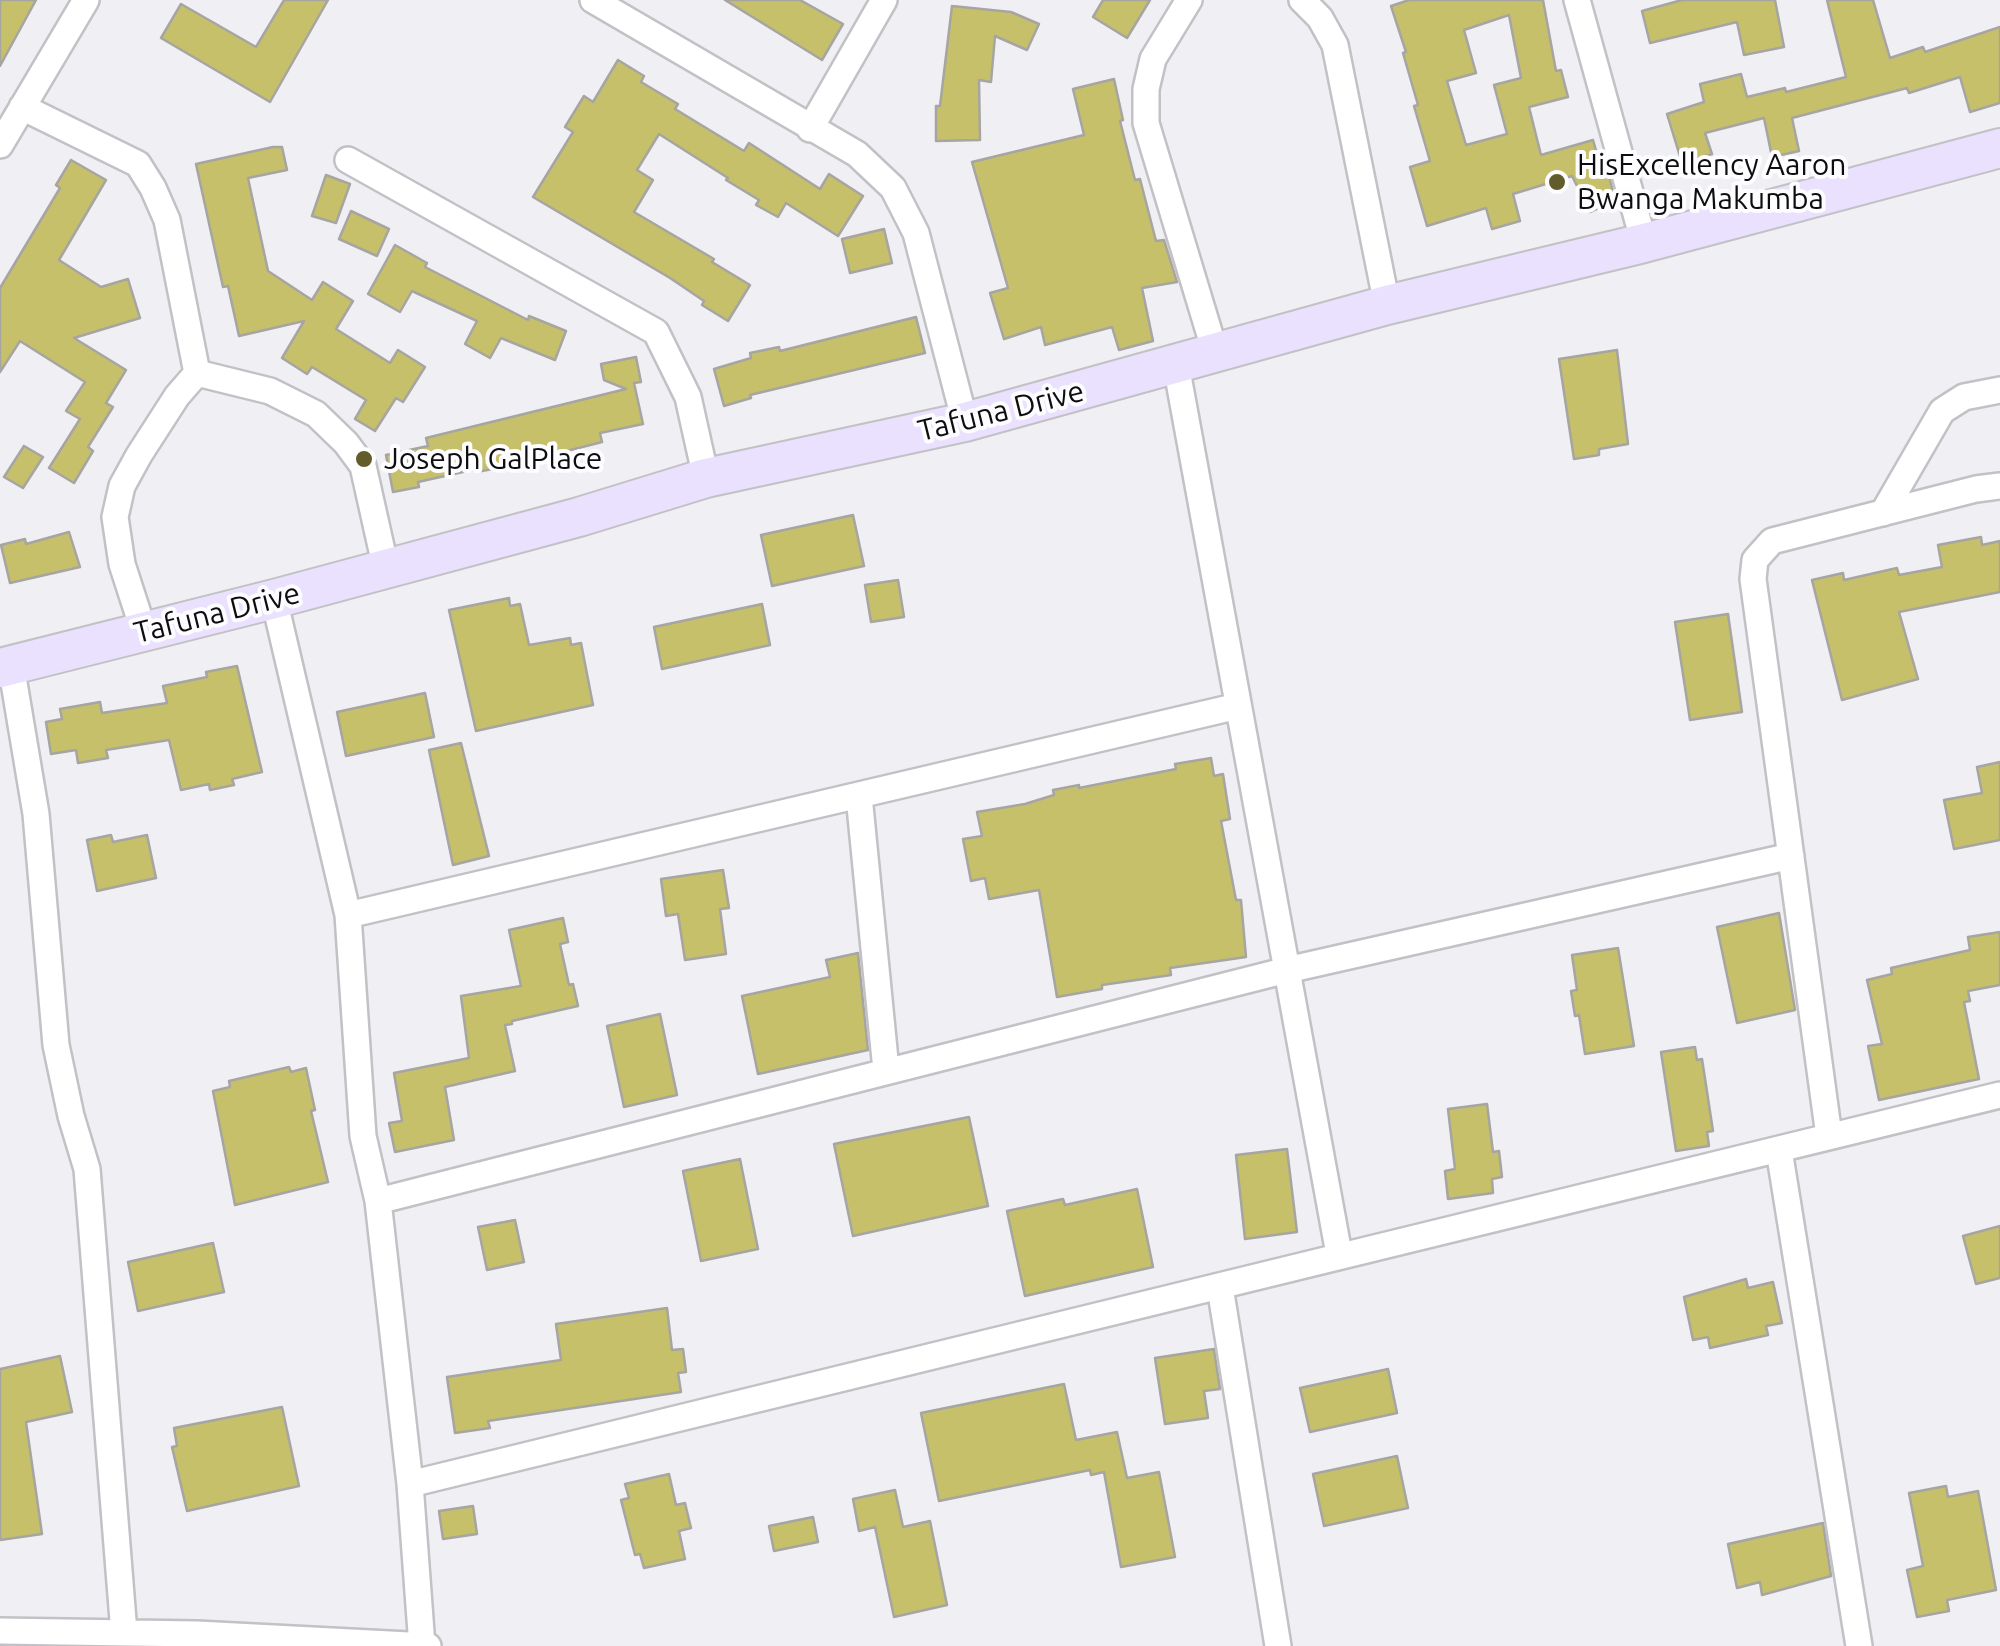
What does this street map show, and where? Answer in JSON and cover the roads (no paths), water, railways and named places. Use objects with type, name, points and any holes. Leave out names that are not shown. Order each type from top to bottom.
[{"type":"main road","name":"Tafuna Drive","points":[[6,667],[274,600],[579,517],[706,478],[965,422],[1216,355],[1387,304],[1644,243],[2000,148]]},
{"type":"street","points":[[0,145],[86,0]]},
{"type":"street","points":[[594,0],[857,154],[893,188],[916,233],[965,422]]},
{"type":"street","points":[[810,129],[884,0]]},
{"type":"street","points":[[1189,0],[1153,59],[1146,89],[1146,122],[1216,355]]},
{"type":"street","points":[[1302,0],[1320,18],[1335,45],[1387,304]]},
{"type":"street","points":[[1577,0],[1644,243]]},
{"type":"street","points":[[22,107],[138,164],[154,188],[166,220],[197,372]]},
{"type":"street","points":[[348,160],[656,332],[688,397],[706,478]]},
{"type":"street","points":[[1176,365],[1339,1254]]},
{"type":"street","points":[[197,372],[270,391],[316,414],[346,442],[363,466],[386,569]]},
{"type":"street","points":[[144,632],[122,564],[115,517],[122,486],[139,455],[197,372]]},
{"type":"street","points":[[1884,513],[1942,411],[1964,397],[2000,390]]},
{"type":"street","points":[[1830,1136],[1752,580],[1755,560],[1772,541],[2000,486]]},
{"type":"street","points":[[6,1636],[124,1633],[425,1646],[378,1202],[363,1136],[348,915],[274,600]]},
{"type":"street","points":[[6,667],[36,814],[56,1045],[88,1169],[124,1633]]},
{"type":"street","points":[[348,915],[1238,706]]},
{"type":"street","points":[[858,796],[886,1070]]},
{"type":"street","points":[[378,1202],[1287,970],[1791,856]]},
{"type":"street","points":[[410,1484],[1220,1288],[1339,1254],[2000,1096]]},
{"type":"street","points":[[1779,1150],[1860,1646]]},
{"type":"street","points":[[1220,1288],[1278,1646]]},
{"type":"place","name":"HisExcellency Aaron Bwanga Makumba","points":[[1557,182]]},
{"type":"place","name":"Joseph GalPlace","points":[[364,459]]}]
